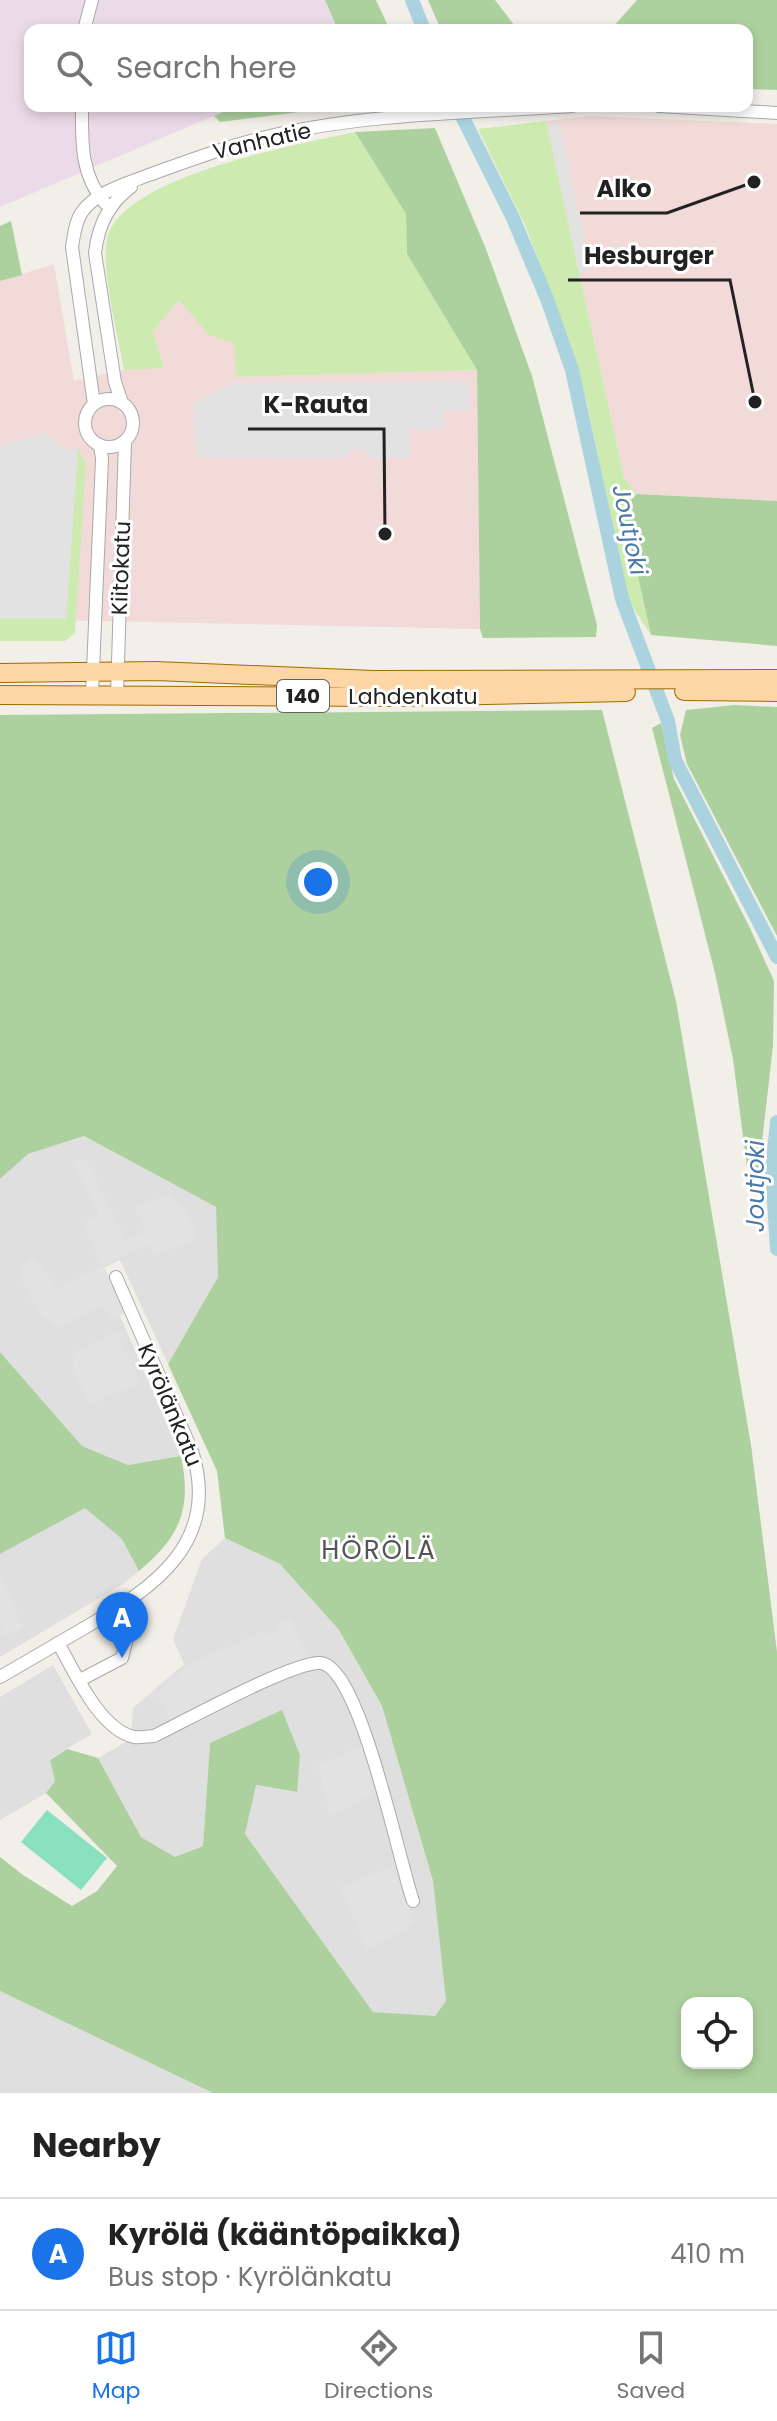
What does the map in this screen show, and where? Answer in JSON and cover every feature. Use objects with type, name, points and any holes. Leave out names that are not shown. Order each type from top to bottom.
[{"type":"main road","name":"Lahdenkatu","points":[[0,673],[118,671],[324,680],[606,686],[777,679]]},
{"type":"main road","name":"Lahdenkatu","points":[[681,685],[777,692]]},
{"type":"main road","name":"Lahdenkatu","points":[[0,695],[392,697],[606,686]]},
{"type":"street","points":[[86,24],[92,0]]},
{"type":"street","points":[[82,112],[85,168],[100,197],[110,208],[101,224],[95,253],[115,382],[133,422],[125,441],[113,447],[100,445],[88,436],[86,414],[94,404],[108,399],[122,403]]},
{"type":"street","name":"Vanhatie","points":[[100,197],[185,161],[274,135],[354,122],[478,112]]},
{"type":"street","points":[[753,112],[777,113]]},
{"type":"street","name":"Vanhatie","points":[[110,208],[125,191],[147,176]]},
{"type":"street","points":[[94,404],[72,247],[82,212],[100,197]]},
{"type":"street","name":"Kiitokatu","points":[[117,694],[125,441]]},
{"type":"street","name":"Kiitokatu","points":[[92,694],[102,459],[100,445]]},
{"type":"street","name":"Kyrölänkatu","points":[[0,1677],[145,1590],[173,1562],[195,1527],[200,1493],[199,1474],[192,1451],[116,1277]]},
{"type":"street","points":[[80,1680],[122,1658],[127,1638],[115,1610]]},
{"type":"street","points":[[58,1643],[100,1714],[117,1729],[135,1737],[154,1736],[287,1672],[319,1663],[332,1666],[348,1688],[364,1726],[413,1901]]},
{"type":"shaded area","points":[[0,0],[325,0],[335,24],[24,24],[24,112],[223,112],[0,207]]},
{"type":"shaded area","points":[[590,116],[777,124],[777,501],[637,494],[624,477],[546,121]]},
{"type":"shaded area","points":[[559,123],[591,270],[579,273],[548,126]]},
{"type":"shaded area","points":[[54,264],[74,381],[132,368],[164,368],[153,331],[179,299],[209,334],[234,343],[237,377],[477,370],[480,629],[0,619],[0,281]]},
{"type":"shaded area","points":[[468,381],[469,410],[444,411],[444,429],[410,430],[410,458],[371,458],[368,453],[358,449],[351,451],[346,458],[196,457],[193,404],[236,382]]},
{"type":"shaded area","points":[[45,433],[66,449],[78,448],[66,619],[0,619],[0,446]]},
{"type":"shaded area","points":[[84,1136],[216,1207],[218,1277],[168,1364],[120,1260],[100,1270],[181,1456],[128,1465],[82,1446],[0,1352],[0,1179],[28,1154]]},
{"type":"shaded area","points":[[73,1160],[87,1160],[126,1241],[145,1232],[135,1209],[169,1193],[186,1210],[198,1237],[155,1256],[149,1244],[104,1266],[125,1313],[111,1320],[103,1305],[56,1327],[40,1314],[18,1273],[33,1255],[57,1289],[102,1266],[82,1224],[99,1215]]},
{"type":"shaded area","points":[[117,1332],[140,1382],[90,1404],[73,1368],[73,1354]]},
{"type":"shaded area","points":[[85,1507],[122,1539],[139,1571],[123,1584],[0,1657],[0,1554]]},
{"type":"shaded area","points":[[225,1538],[280,1564],[339,1630],[382,1706],[433,1881],[446,2001],[435,2017],[373,2012],[245,1834],[255,1785],[296,1792],[210,1743],[203,1846],[175,1857],[141,1837],[98,1758],[131,1739],[133,1708],[184,1664],[173,1639],[202,1559]]},
{"type":"shaded area","points":[[0,1574],[24,1628],[5,1636],[0,1625]]},
{"type":"shaded area","points":[[290,1619],[310,1659],[170,1721],[157,1695],[188,1665],[264,1631],[268,1637],[278,1632],[275,1625]]},
{"type":"shaded area","points":[[53,1665],[92,1734],[50,1759],[55,1782],[46,1793],[0,1820],[0,1697]]},
{"type":"shaded area","points":[[362,1745],[375,1793],[330,1816],[318,1766]]},
{"type":"shaded area","points":[[394,1865],[415,1924],[366,1949],[341,1888]]},
{"type":"shaded area","points":[[0,1991],[213,2093],[0,2093]]},
{"type":"green space","points":[[325,0],[376,0],[387,24],[335,24]]},
{"type":"green space","points":[[428,0],[495,0],[513,24],[438,24]]},
{"type":"green space","points":[[637,0],[777,0],[777,90],[753,89],[753,24],[616,24]]},
{"type":"green space","points":[[223,112],[299,112],[220,122],[214,116]]},
{"type":"green space","points":[[546,121],[624,477],[637,494],[623,509],[651,635],[627,599],[587,403],[565,333],[526,227],[478,129]]},
{"type":"green space","points":[[435,128],[486,249],[532,376],[597,625],[596,637],[483,638],[480,629],[477,370],[407,254],[406,214],[355,132]]},
{"type":"green space","points":[[355,132],[406,214],[407,254],[477,370],[236,377],[234,343],[209,335],[179,300],[153,331],[164,368],[124,370],[106,265],[108,236],[121,215],[146,196],[217,166]]},
{"type":"green space","points":[[11,221],[22,275],[0,281],[0,226]]},
{"type":"green space","points":[[78,448],[86,464],[75,633],[65,641],[0,641],[0,619],[66,618]]},
{"type":"green space","points":[[637,494],[777,501],[777,646],[651,635],[623,509]]},
{"type":"green space","points":[[735,705],[777,707],[777,936],[687,764],[680,735],[686,710]]},
{"type":"green space","points":[[602,710],[676,1001],[751,1445],[777,1652],[777,2093],[213,2093],[0,1991],[0,1857],[72,1906],[97,1891],[117,1866],[46,1793],[55,1781],[50,1760],[67,1749],[98,1758],[141,1837],[175,1857],[203,1846],[210,1743],[282,1710],[300,1755],[297,1792],[256,1785],[245,1834],[373,2012],[435,2016],[446,2001],[433,1881],[382,1706],[339,1630],[280,1564],[225,1538],[217,1471],[168,1364],[218,1277],[216,1207],[84,1136],[28,1154],[0,1179],[0,715]]},
{"type":"green space","points":[[661,723],[674,779],[774,981],[773,1046],[759,1168],[747,1167],[733,1059],[715,973],[652,728]]},
{"type":"green space","points":[[0,1352],[82,1446],[128,1465],[181,1456],[185,1492],[180,1521],[164,1546],[139,1571],[122,1539],[85,1508],[0,1554]]},
{"type":"green space","points":[[47,1810],[107,1858],[81,1890],[21,1842]]},
{"type":"waterway","name":"Joutjoki","points":[[412,0],[422,24]]},
{"type":"waterway","name":"Joutjoki","points":[[460,112],[513,218],[572,370],[622,599],[668,721],[675,760],[777,957]]},
{"type":"waterway","name":"Joutjoki","points":[[777,1122],[772,1169],[777,1249]]},
{"type":"place","name":"Alko","points":[[754,182]]},
{"type":"place","name":"Hesburger","points":[[755,402]]},
{"type":"place","name":"K-Rauta","points":[[385,534]]},
{"type":"place","name":"Kyrölä (kääntöpaikka)","points":[[122,1658]]},
{"type":"district","name":"HÖRÖLÄ","points":[[379,1550]]}]
